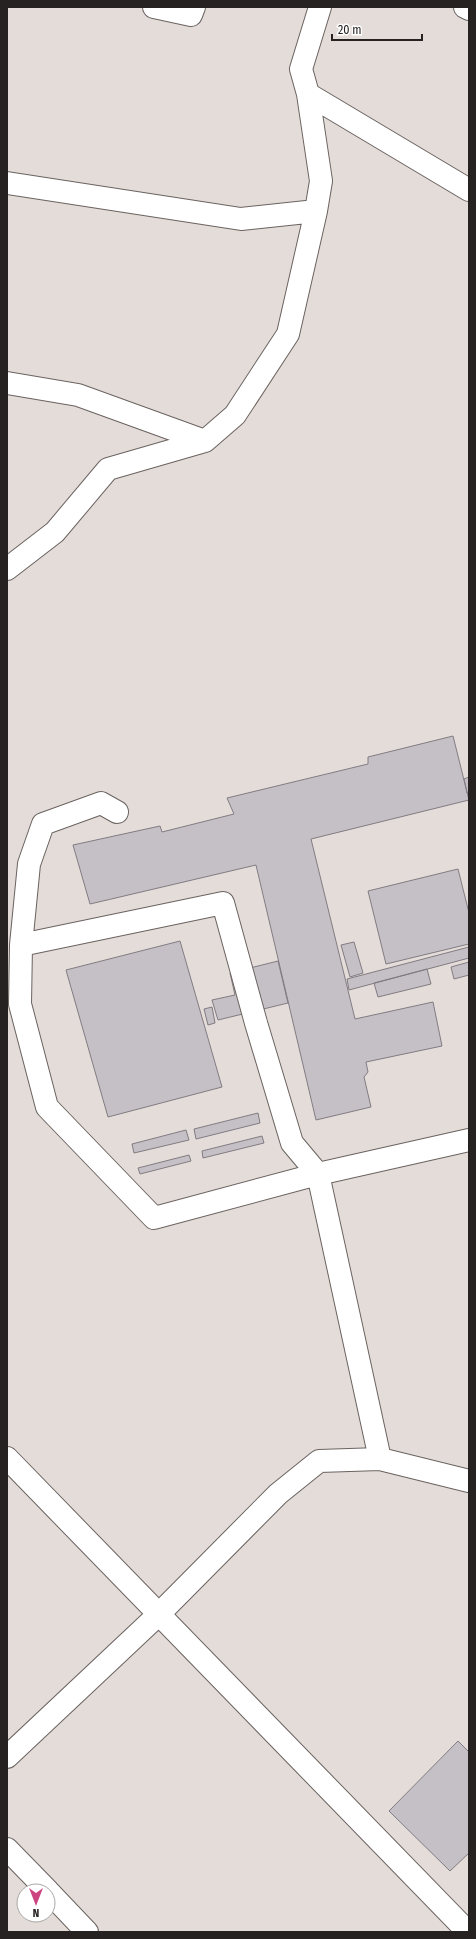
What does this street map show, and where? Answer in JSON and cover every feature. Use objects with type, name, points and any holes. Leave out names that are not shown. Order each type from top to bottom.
[{"type":"street","points":[[154,7],[191,15],[194,7]]},
{"type":"street","points":[[7,569],[55,532],[108,469],[205,441],[235,415],[288,334],[316,211],[321,180],[308,94],[301,69],[320,7]]},
{"type":"street","points":[[465,7],[469,9]]},
{"type":"street","points":[[308,94],[469,190]]},
{"type":"street","points":[[7,183],[241,219],[316,211]]},
{"type":"street","points":[[7,383],[78,395],[205,441]]},
{"type":"street","points":[[117,812],[101,803],[42,824],[29,864],[21,945],[20,1004],[47,1107],[154,1218],[318,1174],[469,1140]]},
{"type":"street","points":[[21,945],[223,903],[256,1024],[292,1143],[318,1174],[380,1459]]},
{"type":"street","points":[[7,1458],[158,1615],[468,1932]]},
{"type":"street","points":[[7,1757],[158,1615],[278,1494],[319,1461],[380,1459],[469,1481]]},
{"type":"street","points":[[7,1849],[40,1883]]},
{"type":"street","points":[[56,1899],[87,1932]]},
{"type":"building","points":[[453,736],[469,800],[311,839],[355,1019],[433,1002],[442,1046],[366,1062],[368,1072],[364,1077],[371,1107],[316,1120],[256,865],[90,904],[73,845],[160,826],[162,832],[234,814],[227,798],[368,764],[368,757]]},
{"type":"building","points":[[469,777],[469,792],[467,793],[464,779]]},
{"type":"building","points":[[458,869],[469,913],[469,944],[386,964],[368,891]]},
{"type":"building","points":[[180,941],[222,1087],[108,1117],[66,970]]},
{"type":"building","points":[[354,942],[363,973],[350,977],[341,945]]},
{"type":"building","points":[[469,947],[469,958],[349,990],[347,979]]},
{"type":"building","points":[[278,961],[288,1003],[218,1020],[212,1000],[235,995],[230,973]]},
{"type":"building","points":[[469,962],[469,975],[454,979],[451,967]]},
{"type":"building","points":[[427,969],[431,984],[378,997],[374,983]]},
{"type":"building","points":[[212,1007],[215,1023],[208,1025],[204,1009]]},
{"type":"building","points":[[258,1113],[260,1123],[196,1139],[194,1129]]},
{"type":"building","points":[[186,1130],[189,1140],[134,1153],[132,1144]]},
{"type":"building","points":[[262,1136],[264,1143],[203,1158],[202,1151]]},
{"type":"building","points":[[189,1155],[191,1161],[140,1174],[138,1168]]},
{"type":"building","points":[[458,1741],[469,1752],[469,1853],[450,1871],[389,1811]]}]
